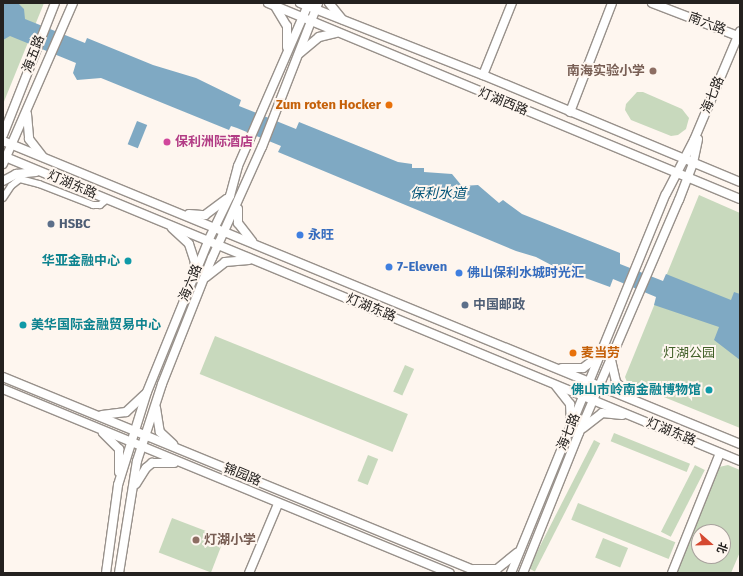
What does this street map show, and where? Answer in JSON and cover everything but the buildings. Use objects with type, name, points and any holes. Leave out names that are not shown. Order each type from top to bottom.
[{"type":"main road","name":"海五路","points":[[3,135],[55,3]]},
{"type":"main road","points":[[4,159],[12,145],[73,3]]},
{"type":"main road","points":[[329,3],[342,19]]},
{"type":"main road","points":[[483,75],[512,3]]},
{"type":"main road","points":[[570,112],[612,3]]},
{"type":"main road","name":"南六路","points":[[652,3],[739,35]]},
{"type":"main road","points":[[271,4],[287,26],[285,54]]},
{"type":"main road","name":"灯湖西路","points":[[271,4],[336,33],[740,199]]},
{"type":"main road","name":"灯湖西路","points":[[310,5],[740,182]]},
{"type":"main road","name":"海六路","points":[[119,573],[132,491],[144,437],[157,399],[203,281],[218,245],[240,200],[275,114],[296,58],[310,5]]},
{"type":"main road","name":"海六路","points":[[106,573],[118,485],[147,392],[209,239],[230,196],[249,142],[285,54],[306,19]]},
{"type":"main road","points":[[296,58],[314,41],[336,33]]},
{"type":"main road","name":"海七路","points":[[511,573],[590,384],[638,262],[676,173],[685,159],[739,35]]},
{"type":"main road","name":"海七路","points":[[611,359],[651,268],[693,163],[698,139],[739,35]]},
{"type":"main road","points":[[3,118],[15,106]]},
{"type":"main road","points":[[27,111],[29,139],[45,160]]},
{"type":"main road","name":"灯湖东路","points":[[3,141],[45,160],[173,210],[224,233],[555,367],[590,384],[740,444]]},
{"type":"main road","name":"灯湖东路","points":[[4,159],[40,172],[167,224],[209,239],[218,245],[252,260],[585,395],[632,417],[740,461]]},
{"type":"main road","points":[[3,180],[23,172],[40,172]]},
{"type":"main road","points":[[173,210],[205,214],[230,196]]},
{"type":"main road","points":[[240,200],[238,223],[241,231],[257,246]]},
{"type":"main road","points":[[184,230],[191,225],[190,218]]},
{"type":"main road","points":[[167,224],[190,244],[195,262],[193,278]]},
{"type":"main road","points":[[203,281],[225,262],[252,260]]},
{"type":"main road","points":[[555,367],[583,368],[593,362],[604,348]]},
{"type":"main road","points":[[523,573],[579,433],[611,359]]},
{"type":"main road","points":[[611,359],[616,382],[638,403]]},
{"type":"main road","name":"锦园路","points":[[3,377],[95,414],[144,437],[481,573]]},
{"type":"main road","points":[[553,383],[570,404],[570,429]]},
{"type":"main road","name":"锦园路","points":[[3,389],[278,504],[450,573]]},
{"type":"main road","points":[[95,414],[111,415],[126,412],[147,392]]},
{"type":"main road","points":[[157,399],[156,423],[160,432],[165,439],[183,452]]},
{"type":"main road","points":[[579,433],[591,420],[602,412],[632,417]]},
{"type":"main road","points":[[91,425],[111,438],[119,449],[120,458],[118,485]]},
{"type":"main road","points":[[672,573],[720,453]]},
{"type":"main road","points":[[132,491],[141,474],[152,463],[180,463]]},
{"type":"main road","points":[[249,573],[278,504]]},
{"type":"main road","points":[[470,569],[497,568],[505,564],[522,548]]},
{"type":"main road","points":[[528,573],[531,553]]},
{"type":"street","points":[[3,198],[11,186],[20,179],[93,205],[100,205],[106,200]]},
{"type":"green space","points":[[3,3],[44,3],[3,104]]},
{"type":"green space","points":[[637,92],[643,92],[682,109],[689,118],[686,129],[678,135],[671,136],[631,120],[625,110],[626,104]]},
{"type":"green space","name":"灯湖公园","points":[[699,195],[740,213],[740,428],[627,382],[625,377]]},
{"type":"green space","points":[[215,336],[408,414],[392,452],[200,374]]},
{"type":"green space","points":[[405,365],[414,369],[402,396],[393,391]]},
{"type":"green space","points":[[614,433],[690,464],[687,472],[611,441]]},
{"type":"green space","points":[[594,440],[600,443],[535,571],[529,568]]},
{"type":"green space","points":[[368,455],[378,459],[368,485],[358,481]]},
{"type":"green space","points":[[695,465],[705,470],[671,537],[661,532]]},
{"type":"green space","points":[[728,465],[740,470],[740,552],[731,573],[677,573],[691,538],[691,564],[731,564],[731,524],[696,524],[719,467]]},
{"type":"green space","points":[[578,503],[675,542],[669,559],[571,520]]},
{"type":"green space","points":[[172,518],[224,538],[211,573],[159,553]]},
{"type":"green space","points":[[603,538],[628,548],[620,568],[595,557]]},
{"type":"water","name":"保利水道","points":[[3,3],[18,3],[24,9],[25,19],[85,43],[87,38],[153,65],[196,78],[241,100],[239,106],[296,129],[299,122],[398,162],[412,164],[412,168],[424,168],[424,172],[452,174],[462,186],[478,185],[499,203],[503,200],[522,214],[620,253],[620,264],[663,281],[666,274],[731,300],[734,292],[740,294],[740,360],[714,340],[719,327],[654,305],[656,297],[613,279],[610,287],[555,267],[536,257],[516,251],[278,152],[281,146],[237,128],[231,126],[229,130],[101,78],[77,80],[73,73],[76,63],[10,36],[3,40]]},
{"type":"water","points":[[137,121],[147,125],[138,148],[128,144]]},
{"type":"place","name":"南海实验小学","points":[[653,71]]},
{"type":"place","name":"Zum roten Hocker","points":[[389,105]]},
{"type":"place","name":"保利洲际酒店","points":[[167,142]]},
{"type":"place","name":"HSBC","points":[[51,224]]},
{"type":"place","name":"永旺","points":[[300,235]]},
{"type":"place","name":"华亚金融中心","points":[[128,261]]},
{"type":"place","name":"7-Eleven","points":[[389,267]]},
{"type":"place","name":"佛山保利水城时光汇","points":[[459,273]]},
{"type":"place","name":"中国邮政","points":[[465,305]]},
{"type":"place","name":"美华国际金融贸易中心","points":[[23,325]]},
{"type":"place","name":"麦当劳","points":[[573,353]]},
{"type":"place","name":"佛山市岭南金融博物馆","points":[[709,390]]},
{"type":"place","name":"灯湖小学","points":[[196,540]]}]
